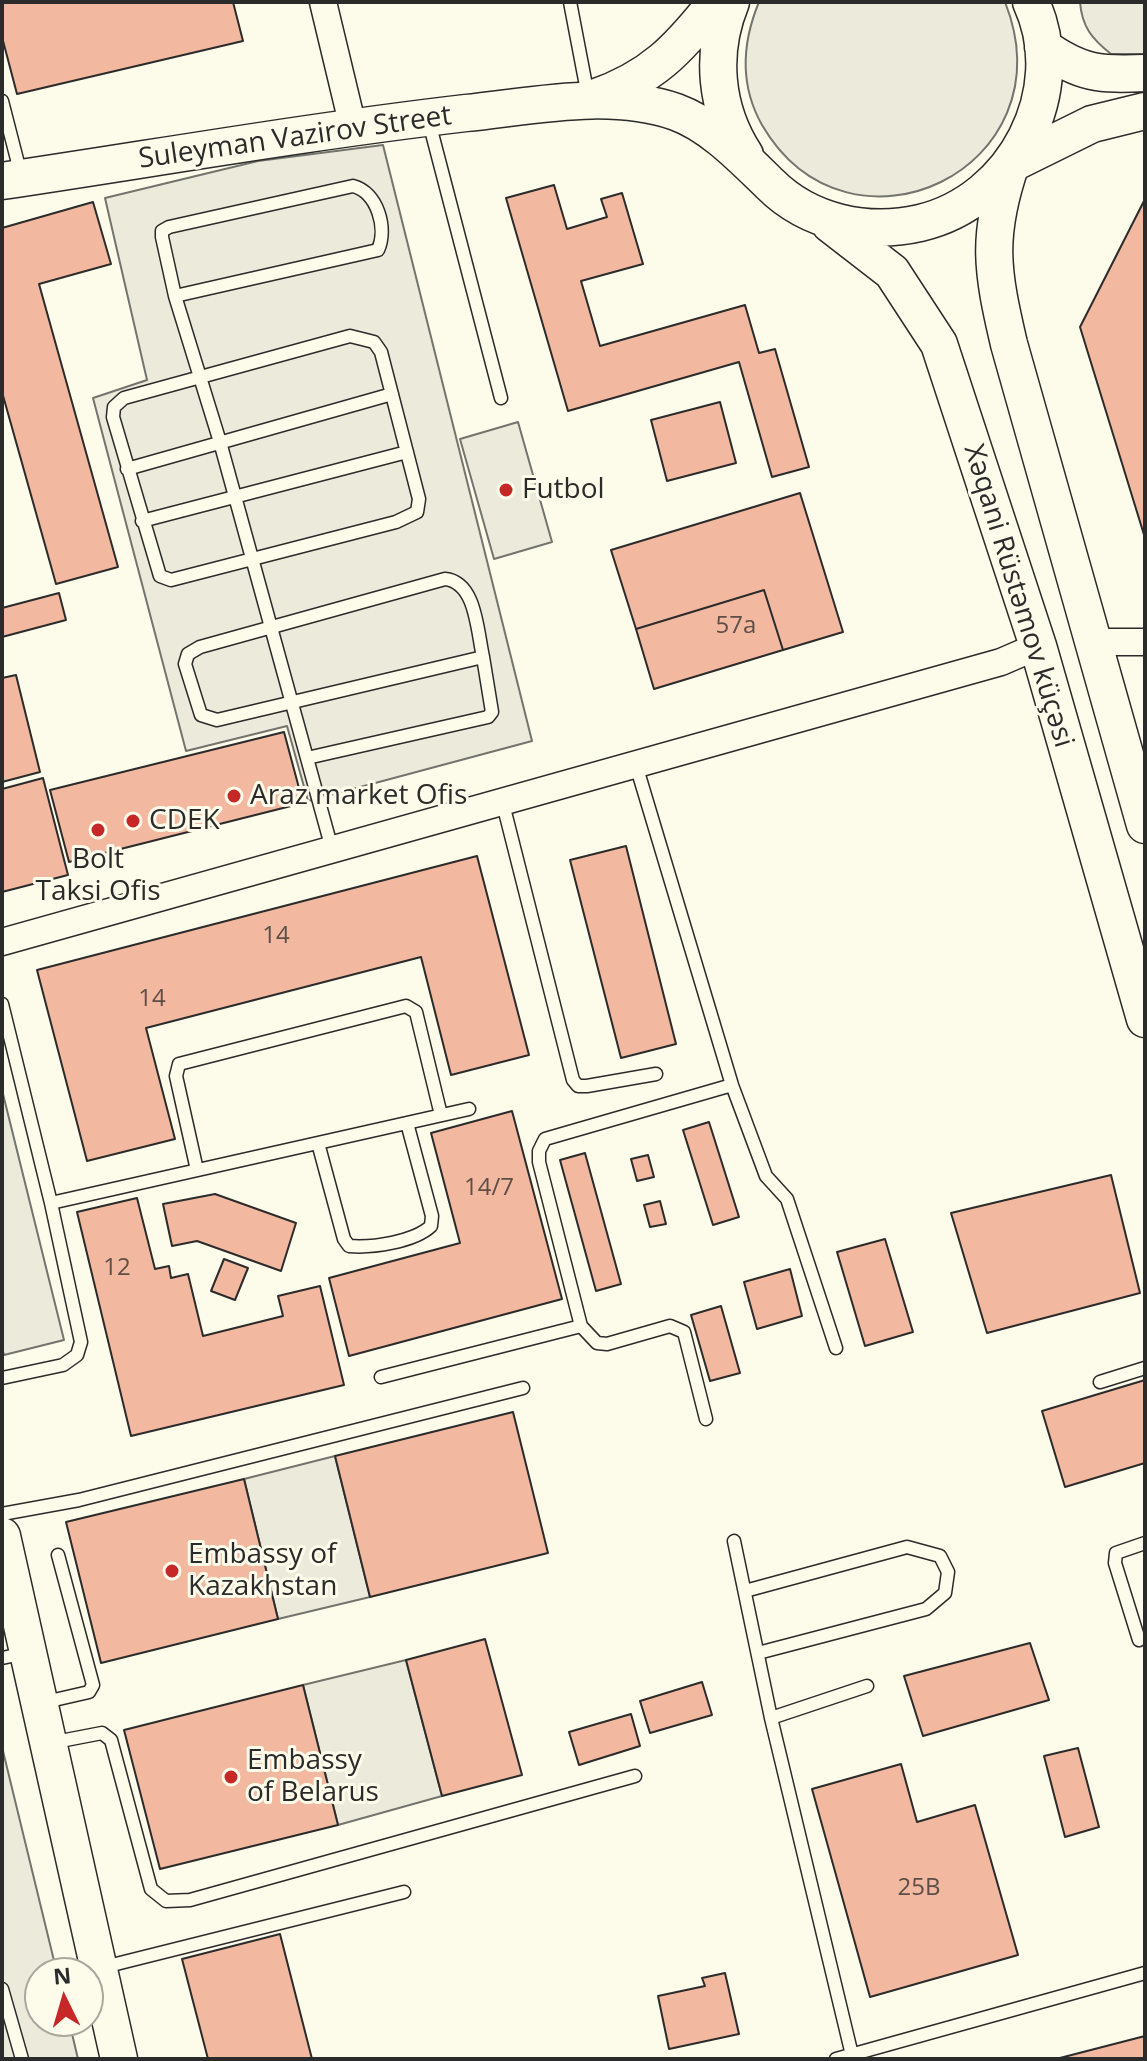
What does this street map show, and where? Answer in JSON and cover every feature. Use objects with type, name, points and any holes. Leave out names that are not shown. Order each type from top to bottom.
[{"type":"main road","points":[[589,100],[647,75],[696,29],[716,2]]},
{"type":"main road","points":[[731,2],[720,38],[719,90],[731,130],[753,166]]},
{"type":"main road","points":[[1011,164],[1035,120],[1043,84],[1043,47],[1034,4]]},
{"type":"main road","points":[[1043,47],[1069,65],[1088,73],[1145,73]]},
{"type":"main road","name":"Suleyman Vazirov Street","points":[[12,180],[353,127],[589,100]]},
{"type":"main road","points":[[589,100],[677,112],[723,141],[795,204],[819,216],[871,228],[924,222],[972,201],[1011,164],[1092,124],[1145,111]]},
{"type":"main road","name":"Xəqani Rüstəmov küçəsi","points":[[1011,164],[993,228],[993,277],[1090,642],[1145,825]]},
{"type":"main road","name":"Xəqani Rüstəmov küçəsi","points":[[819,216],[892,272],[939,344],[1038,646],[1145,1019]]},
{"type":"main road","points":[[2,1536],[14,1656],[37,1703],[94,1957]]},
{"type":"main road","points":[[104,1998],[119,2059]]},
{"type":"street","points":[[323,2],[353,127]]},
{"type":"street","points":[[1090,642],[1145,642]]},
{"type":"street","points":[[2,942],[1001,662],[1038,646]]},
{"type":"lane","points":[[570,2],[589,100]]},
{"type":"lane","points":[[2,101],[12,180]]},
{"type":"lane","points":[[428,118],[501,398]]},
{"type":"lane","points":[[175,296],[378,250],[382,240],[374,198],[365,189],[353,186],[162,231],[175,296],[220,442],[332,849]]},
{"type":"lane","points":[[350,336],[363,336],[374,342],[381,352],[419,499],[417,512],[396,522],[253,561],[171,580],[160,576],[127,469],[113,417],[114,407],[124,398],[198,377],[350,336]]},
{"type":"lane","points":[[127,469],[392,394]]},
{"type":"lane","points":[[142,521],[407,452]]},
{"type":"lane","points":[[307,758],[488,717],[492,712],[483,657],[466,588],[457,580],[445,579],[200,647],[188,654],[185,664],[201,715],[207,720],[483,657]]},
{"type":"lane","points":[[636,765],[732,1085],[766,1176],[787,1199],[836,1348]]},
{"type":"lane","points":[[503,804],[573,1080],[578,1086],[587,1086],[656,1074]]},
{"type":"lane","points":[[2,1004],[51,1203],[81,1342],[77,1355],[63,1365],[2,1378]]},
{"type":"lane","points":[[197,1170],[176,1076],[179,1064],[406,1006],[416,1012],[441,1115]]},
{"type":"lane","points":[[706,1419],[684,1332],[670,1326],[607,1344],[597,1343],[581,1326],[539,1162],[539,1151],[545,1139],[590,1123],[732,1085]]},
{"type":"lane","points":[[51,1203],[469,1109]]},
{"type":"lane","points":[[318,1143],[344,1239],[349,1246],[423,1234],[431,1226],[432,1216],[407,1123]]},
{"type":"lane","points":[[381,1377],[581,1326]]},
{"type":"lane","points":[[1100,1382],[1145,1368]]},
{"type":"lane","points":[[2,1514],[79,1500],[523,1388]]},
{"type":"lane","points":[[734,1541],[771,1718],[852,2055]]},
{"type":"lane","points":[[1139,1640],[1116,1553],[1145,1543]]},
{"type":"lane","points":[[745,1591],[907,1547],[940,1556],[948,1572],[945,1593],[926,1609],[758,1653]]},
{"type":"lane","points":[[37,1703],[89,1692],[93,1685],[58,1555]]},
{"type":"lane","points":[[771,1718],[867,1686]]},
{"type":"lane","points":[[47,1743],[102,1733],[111,1740],[151,1889],[166,1901],[190,1900],[635,1776]]},
{"type":"lane","points":[[104,1967],[404,1892]]},
{"type":"lane","points":[[836,2059],[1145,1973]]},
{"type":"lane","points":[[2,1989],[22,2059]]},
{"type":"shaded area","points":[[759,2],[1005,2],[1017,61],[1007,113],[980,154],[941,182],[895,196],[846,192],[800,169],[762,125],[755,110],[746,64],[749,33]]},
{"type":"shaded area","points":[[1080,2],[1145,2],[1145,54],[1111,54],[1089,32]]},
{"type":"shaded area","points":[[383,145],[532,741],[308,801],[287,726],[186,751],[93,398],[147,380],[105,198],[258,161]]},
{"type":"shaded area","name":"Futbol","points":[[518,422],[552,542],[494,559],[460,439]]},
{"type":"shaded area","points":[[2,1090],[64,1340],[4,1355],[2,1348]]},
{"type":"shaded area","points":[[335,1456],[370,1597],[278,1619],[244,1479]]},
{"type":"shaded area","points":[[406,1660],[442,1796],[338,1825],[303,1685]]},
{"type":"shaded area","points":[[2,1747],[53,1957],[24,1957],[24,2037],[73,2037],[78,2059],[2,2059]]},
{"type":"building","points":[[2,2],[233,2],[243,41],[17,94],[2,37]]},
{"type":"building","points":[[554,185],[567,229],[607,217],[601,199],[622,193],[643,264],[581,281],[600,346],[745,305],[759,353],[775,349],[809,467],[772,477],[739,362],[568,411],[506,198]]},
{"type":"building","points":[[1145,199],[1145,538],[1080,327]]},
{"type":"building","points":[[93,202],[111,264],[39,284],[118,567],[56,584],[2,392],[2,228]]},
{"type":"building","points":[[720,402],[736,463],[667,481],[651,420]]},
{"type":"building","points":[[800,493],[843,632],[783,650],[764,590],[636,629],[611,550]]},
{"type":"building","points":[[764,590],[783,650],[654,689],[636,629]]},
{"type":"building","points":[[59,593],[66,620],[2,637],[2,608]]},
{"type":"building","points":[[16,675],[40,772],[2,782],[2,678]]},
{"type":"building","points":[[284,732],[303,803],[69,862],[50,790]]},
{"type":"building","points":[[43,778],[68,875],[2,892],[2,789]]},
{"type":"building","points":[[626,846],[676,1044],[621,1058],[570,860]]},
{"type":"building","points":[[477,856],[529,1055],[451,1075],[421,957],[146,1028],[175,1139],[87,1161],[37,970]]},
{"type":"building","points":[[512,1111],[562,1299],[349,1356],[329,1278],[460,1243],[431,1133]]},
{"type":"building","points":[[709,1122],[739,1217],[713,1225],[683,1130]]},
{"type":"building","points":[[585,1153],[621,1284],[596,1291],[560,1160]]},
{"type":"building","points":[[648,1155],[654,1177],[637,1181],[631,1159]]},
{"type":"building","points":[[1111,1175],[1140,1293],[987,1333],[951,1213]]},
{"type":"building","points":[[215,1194],[296,1223],[281,1271],[197,1241],[172,1246],[163,1204]]},
{"type":"building","points":[[137,1198],[155,1269],[169,1266],[171,1278],[188,1274],[203,1336],[283,1316],[278,1296],[320,1286],[344,1385],[131,1436],[77,1212]]},
{"type":"building","points":[[660,1201],[666,1224],[650,1227],[644,1205]]},
{"type":"building","points":[[885,1239],[913,1332],[865,1346],[837,1252]]},
{"type":"building","points":[[224,1259],[248,1268],[235,1300],[211,1291]]},
{"type":"building","points":[[790,1269],[802,1316],[757,1329],[744,1282]]},
{"type":"building","points":[[721,1306],[740,1373],[710,1381],[691,1315]]},
{"type":"building","points":[[1145,1380],[1145,1463],[1065,1487],[1042,1411]]},
{"type":"building","points":[[513,1412],[548,1553],[370,1597],[335,1456]]},
{"type":"building","name":"Embassy of Kazakhstan","points":[[244,1479],[278,1619],[101,1663],[66,1522]]},
{"type":"building","points":[[485,1639],[522,1775],[442,1796],[406,1660]]},
{"type":"building","points":[[1030,1643],[1049,1700],[923,1736],[904,1676]]},
{"type":"building","points":[[702,1682],[712,1715],[650,1733],[640,1701]]},
{"type":"building","name":"Embassy of Belarus","points":[[303,1685],[338,1825],[160,1869],[124,1730]]},
{"type":"building","points":[[631,1714],[640,1746],[579,1765],[569,1732]]},
{"type":"building","points":[[1078,1748],[1099,1827],[1065,1837],[1044,1756]]},
{"type":"building","points":[[901,1764],[917,1822],[975,1805],[1018,1955],[870,1997],[812,1789]]},
{"type":"building","points":[[280,1934],[312,2059],[208,2059],[182,1959]]},
{"type":"building","points":[[725,1973],[739,2034],[669,2049],[658,1996],[705,1986],[702,1978]]},
{"type":"building","points":[[1145,2036],[1145,2059],[1056,2059]]},
{"type":"place","name":"Futbol","points":[[506,490]]},
{"type":"place","name":"Araz market Ofis","points":[[234,796]]},
{"type":"place","name":"CDEK","points":[[133,821]]},
{"type":"place","name":"Bolt Taksi Ofis","points":[[98,830]]},
{"type":"place","name":"Embassy of Kazakhstan","points":[[172,1571]]},
{"type":"place","name":"Embassy of Belarus","points":[[231,1777]]}]
